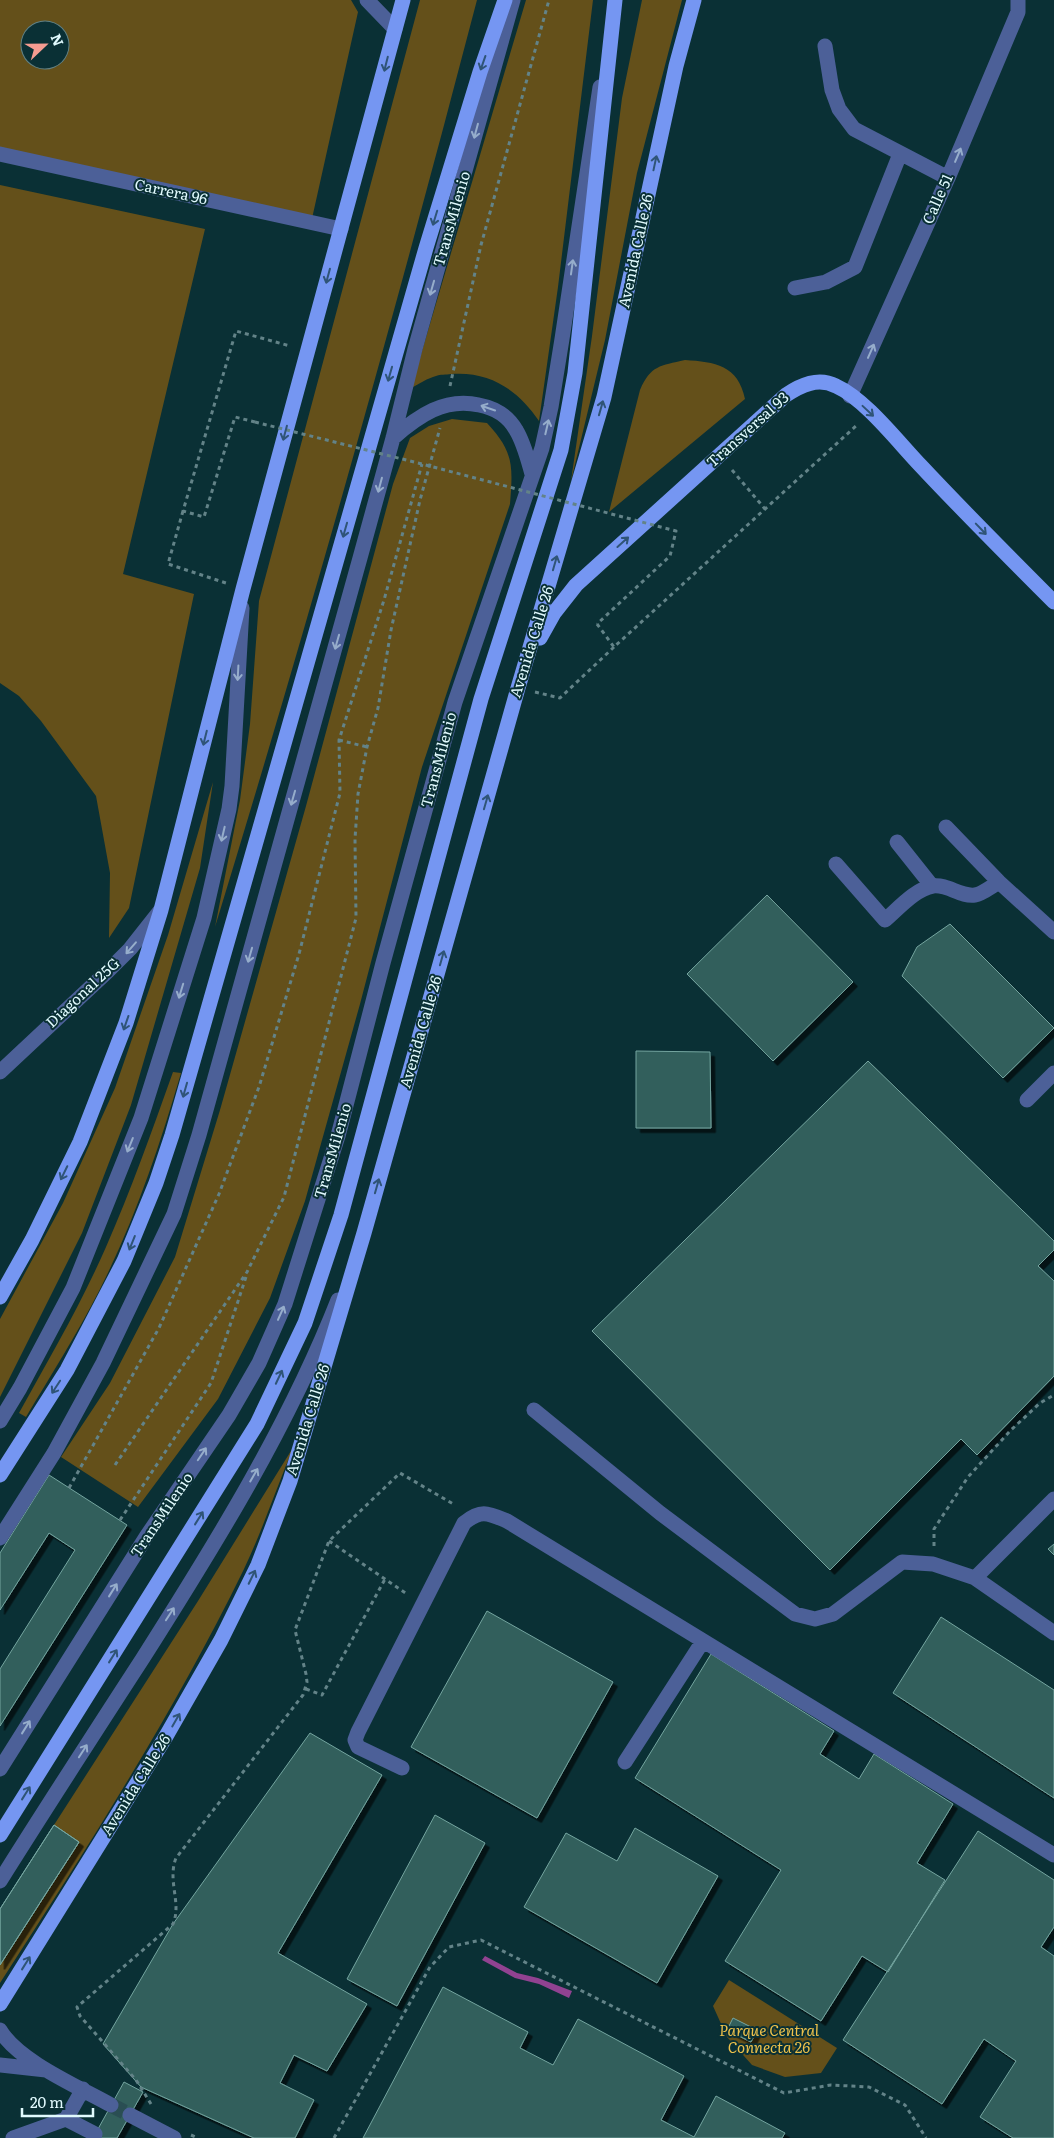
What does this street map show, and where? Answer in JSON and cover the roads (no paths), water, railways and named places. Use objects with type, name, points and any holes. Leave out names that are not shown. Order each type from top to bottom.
[{"type":"main road","points":[[0,1297],[32,1240],[80,1142],[126,1023],[161,910],[243,589],[404,0]]},
{"type":"main road","points":[[0,1475],[67,1370],[124,1262],[156,1183],[177,1117],[426,248],[504,0]]},
{"type":"main road","name":"Avenida Calle 26","points":[[0,1835],[257,1424],[305,1322],[320,1280],[341,1215],[481,699],[561,450],[576,373],[615,0]]},
{"type":"main road","name":"Avenida Calle 26","points":[[0,2004],[165,1738],[221,1640],[258,1564],[290,1481],[364,1233],[604,397],[676,66],[694,0]]},
{"type":"main road","name":"Transversal 93","points":[[527,661],[554,613],[576,585],[786,395],[798,387],[811,382],[822,382],[835,386],[870,413],[1000,549],[1054,602]]},
{"type":"street","points":[[367,0],[395,29]]},
{"type":"street","name":"TransMilenio","points":[[0,1538],[54,1453],[103,1363],[174,1214],[199,1135],[513,0]]},
{"type":"street","name":"Calle 51","points":[[850,396],[948,178],[1018,12],[1018,0]]},
{"type":"street","name":"TransMilenio","points":[[0,1769],[146,1537],[229,1415],[259,1363],[286,1304],[338,1136],[383,963],[455,702],[542,448],[551,407],[597,100],[611,37]]},
{"type":"street","points":[[825,46],[832,90],[839,109],[854,129],[948,178]]},
{"type":"street","name":"Carrera 96","points":[[0,154],[341,229]]},
{"type":"street","points":[[795,288],[826,282],[856,267],[900,154]]},
{"type":"street","points":[[393,438],[424,414],[446,405],[467,402],[491,407],[504,415],[516,430],[532,474]]},
{"type":"street","points":[[0,1420],[20,1388],[73,1288],[141,1118],[204,918],[229,808],[232,786],[243,589]]},
{"type":"street","points":[[946,827],[999,882],[1054,932]]},
{"type":"street","points":[[897,842],[932,886]]},
{"type":"street","points":[[836,864],[885,920],[916,894],[932,886],[946,887],[963,894],[976,895],[999,882]]},
{"type":"street","name":"Diagonal 25G","points":[[0,1072],[130,949],[161,910]]},
{"type":"street","points":[[1027,1100],[1054,1073]]},
{"type":"street","points":[[0,1881],[201,1567],[267,1453],[327,1328],[364,1233]]},
{"type":"street","points":[[534,1410],[660,1513],[795,1614],[815,1620],[832,1614],[902,1562],[933,1564],[976,1578],[1054,1633]]},
{"type":"street","points":[[976,1578],[1054,1499]]},
{"type":"street","points":[[402,1768],[358,1747],[356,1740],[358,1732],[464,1523],[481,1513],[491,1514],[507,1521],[1054,1855]]},
{"type":"street","points":[[625,1762],[704,1641]]},
{"type":"street","points":[[0,2030],[15,2049],[49,2071],[111,2105]]},
{"type":"street","points":[[0,2065],[49,2071]]},
{"type":"street","points":[[13,2138],[66,2119],[84,2090]]},
{"type":"street","points":[[130,2115],[174,2138]]},
{"type":"street","points":[[66,2119],[95,2134]]},
{"type":"tunnel","points":[[111,2105],[130,2115]]},
{"type":"park label","name":"Parque Central Connecta 26","points":[[769,2040]]}]
